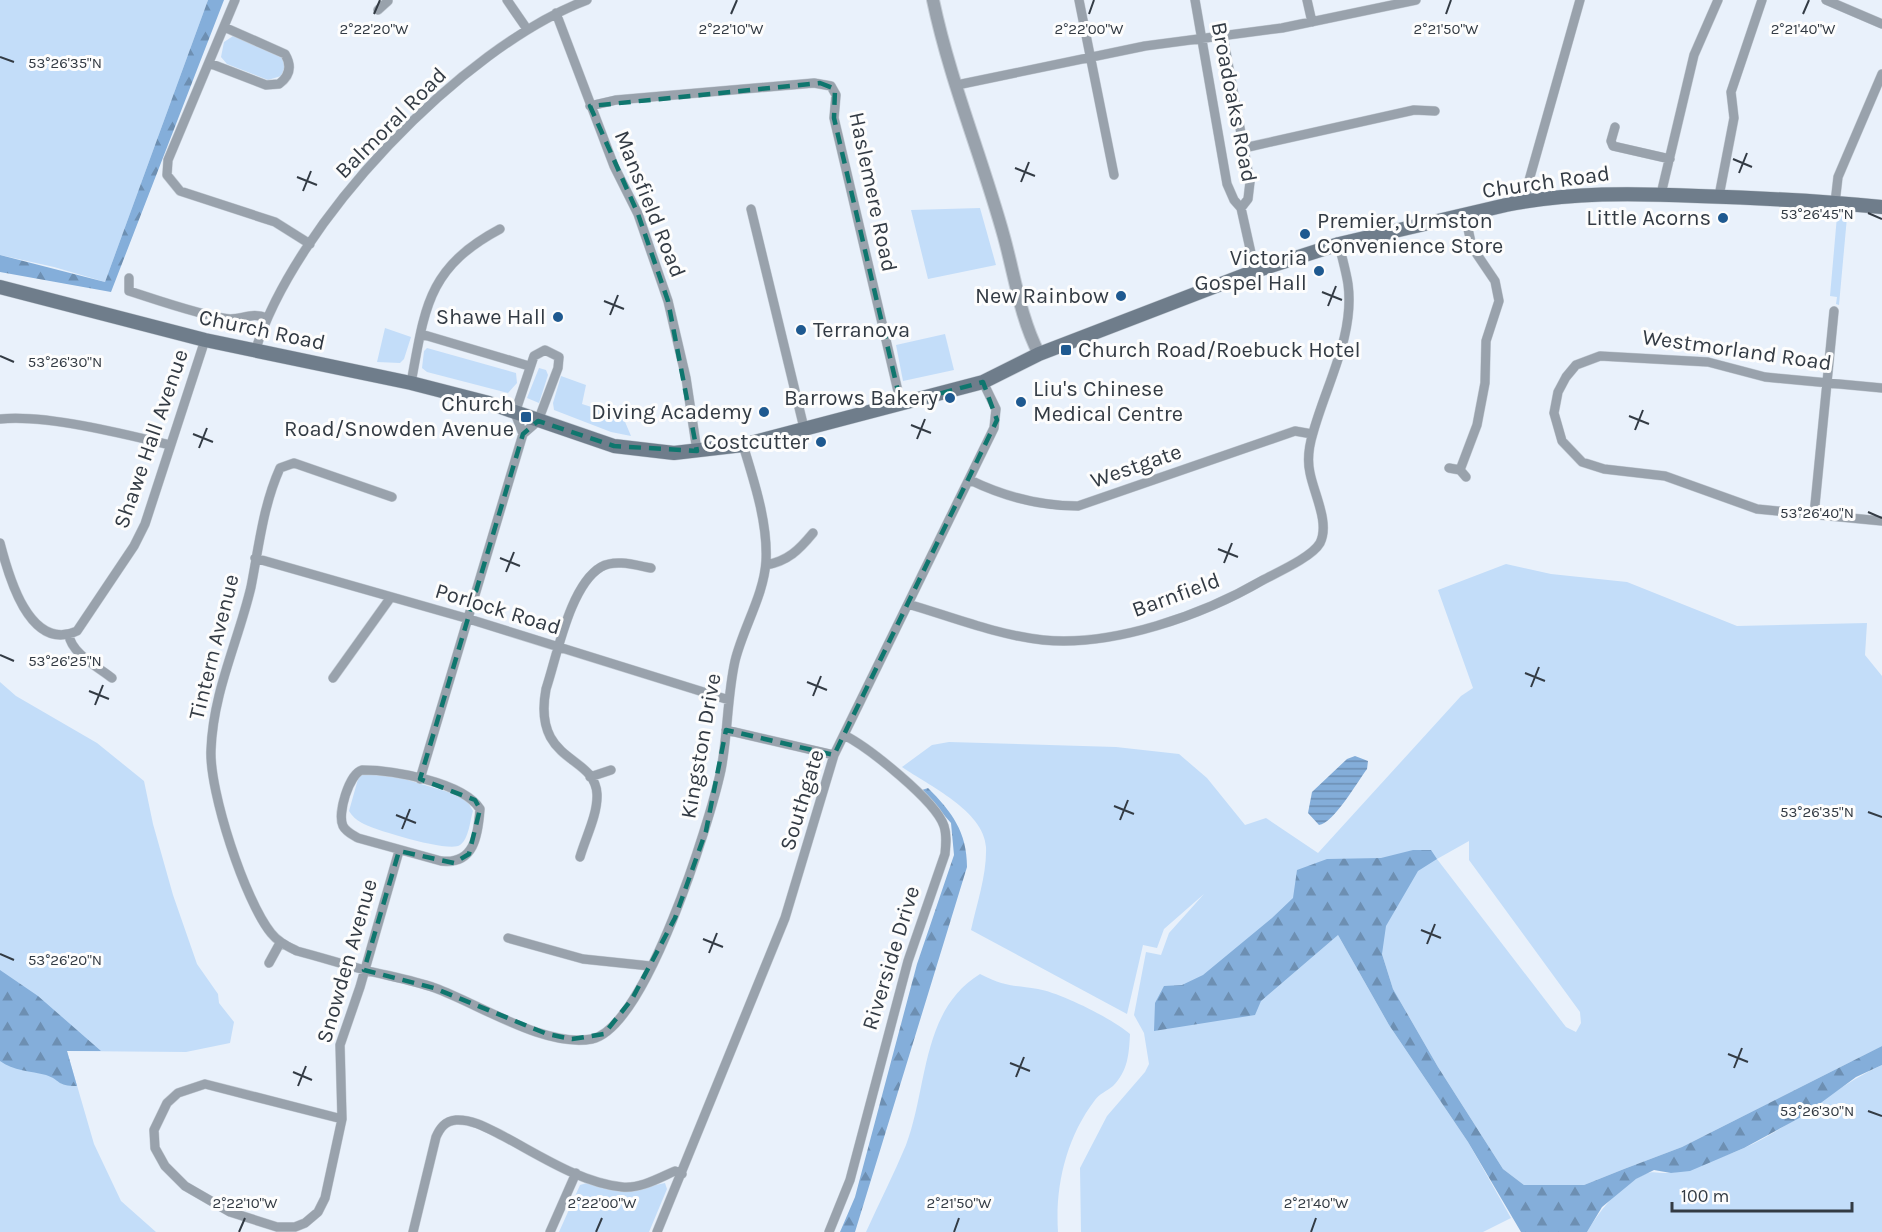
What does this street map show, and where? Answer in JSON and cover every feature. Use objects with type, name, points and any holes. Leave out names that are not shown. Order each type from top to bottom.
[{"type":"main road","name":"Church Road","points":[[0,286],[255,352],[411,383],[489,403],[538,422],[614,446],[652,452],[697,452],[743,445],[983,382],[1040,354],[1255,271],[1339,244],[1529,201],[1623,192],[1882,207]]},
{"type":"street","points":[[235,0],[168,160],[167,175],[170,181],[186,193],[275,222],[310,244]]},
{"type":"street","points":[[507,0],[527,29]]},
{"type":"street","name":"Balmoral Road","points":[[255,352],[267,318],[310,244],[359,180],[407,129],[460,80],[527,29],[586,0]]},
{"type":"street","points":[[933,0],[1004,237],[1023,317],[1040,354]]},
{"type":"street","points":[[1079,0],[1114,175]]},
{"type":"street","name":"Broadoaks Road","points":[[1195,0],[1227,184],[1234,200],[1241,208],[1255,271]]},
{"type":"street","points":[[1307,0],[1312,22]]},
{"type":"street","points":[[957,85],[1145,45],[1224,36],[1312,22],[1416,0]]},
{"type":"street","points":[[1529,201],[1526,191],[1580,0]]},
{"type":"street","points":[[1661,194],[1694,55],[1718,0]]},
{"type":"street","points":[[1719,196],[1734,118],[1731,92],[1762,0]]},
{"type":"street","points":[[1826,0],[1882,24]]},
{"type":"street","name":"Mansfield Road","points":[[556,13],[614,166],[638,214],[668,301],[686,378],[697,452]]},
{"type":"street","points":[[209,63],[266,85],[279,84],[289,73],[288,60],[279,50],[224,27]]},
{"type":"street","name":"Broadoaks Road","points":[[1224,36],[1250,182],[1248,199],[1241,208]]},
{"type":"street","points":[[1835,203],[1838,177],[1879,88],[1882,74]]},
{"type":"street","name":"Haslemere Road","points":[[590,106],[616,100],[814,82],[831,86],[836,95],[834,118],[901,404]]},
{"type":"street","points":[[1244,148],[1414,110],[1435,111]]},
{"type":"street","points":[[1615,127],[1611,141],[1613,146],[1670,159]]},
{"type":"street","points":[[751,209],[804,428]]},
{"type":"street","points":[[1449,468],[1463,474],[1477,425],[1485,383],[1486,341],[1499,301],[1495,281],[1472,247],[1465,215]]},
{"type":"street","points":[[411,383],[430,298],[438,279],[460,255],[500,229]]},
{"type":"street","name":"Barnfield","points":[[908,604],[1003,633],[1043,640],[1081,641],[1116,637],[1245,591],[1314,551],[1319,544],[1323,522],[1308,457],[1312,434],[1346,330],[1348,284],[1339,244]]},
{"type":"street","name":"Church Road","points":[[129,278],[129,291],[153,299],[230,319],[250,314],[267,318]]},
{"type":"street","points":[[1834,311],[1814,515],[1882,521]]},
{"type":"street","points":[[421,334],[529,366]]},
{"type":"street","name":"Shawe Hall Avenue","points":[[69,635],[77,631],[84,622],[134,546],[154,501],[205,340]]},
{"type":"street","points":[[420,779],[523,434],[538,422],[558,368],[559,357],[545,350],[539,351],[529,366],[515,413],[523,434]]},
{"type":"street","name":"Westmorland Road","points":[[1814,515],[1757,509],[1665,476],[1604,469],[1582,462],[1562,441],[1556,426],[1556,401],[1562,384],[1576,365],[1588,358],[1615,355],[1708,362],[1765,377],[1882,388]]},
{"type":"street","name":"Southgate","points":[[657,1232],[785,918],[834,755],[970,480],[997,420],[996,409],[983,382]]},
{"type":"street","points":[[0,419],[51,422],[118,433],[170,445]]},
{"type":"street","name":"Westgate","points":[[970,480],[1019,500],[1051,506],[1078,506],[1295,431],[1312,434]]},
{"type":"street","name":"Kingston Drive","points":[[364,970],[434,988],[547,1034],[572,1039],[592,1039],[604,1034],[616,1023],[675,918],[706,831],[722,767],[736,658],[766,565],[760,509],[743,445]]},
{"type":"street","name":"Tintern Avenue","points":[[280,943],[261,919],[247,888],[215,798],[212,777],[211,751],[219,691],[236,639],[261,523],[282,466],[294,462],[392,497]]},
{"type":"street","points":[[766,565],[780,563],[797,552],[813,533]]},
{"type":"street","points":[[0,543],[19,602],[49,631],[69,635],[70,642],[79,652],[112,678]]},
{"type":"street","name":"Porlock Road","points":[[255,558],[469,619],[729,700]]},
{"type":"street","points":[[580,857],[597,795],[590,777],[552,742],[544,728],[543,705],[577,594],[587,579],[602,566],[622,563],[651,568]]},
{"type":"street","points":[[333,678],[391,597]]},
{"type":"street","points":[[726,730],[834,755]]},
{"type":"street","name":"Riverside Drive","points":[[829,1232],[850,1180],[908,961],[945,854],[947,841],[944,824],[932,808],[882,760],[861,744],[844,735]]},
{"type":"street","points":[[383,770],[420,779],[467,794],[480,808],[472,845],[469,854],[463,860],[454,863],[399,851],[358,838],[342,825],[341,817],[350,779],[355,772],[383,770]]},
{"type":"street","points":[[590,777],[611,770]]},
{"type":"street","name":"Snowden Avenue","points":[[342,1119],[205,1084],[178,1093],[159,1116],[154,1130],[155,1148],[165,1166],[185,1185],[230,1212],[277,1227],[296,1229],[318,1212],[325,1198],[342,1119],[340,1045],[399,851]]},
{"type":"street","points":[[508,938],[583,959],[650,966]]},
{"type":"street","points":[[269,963],[280,943],[364,970]]},
{"type":"street","points":[[413,1232],[436,1137],[446,1123],[454,1120],[479,1124],[576,1173],[624,1187],[641,1184],[675,1171],[682,1174]]},
{"type":"street","points":[[550,1232],[576,1173]]},
{"type":"highlighted area","points":[[820,83],[835,89],[834,118],[901,404],[983,382],[997,420],[834,755],[726,730],[706,831],[675,918],[632,999],[604,1034],[572,1039],[547,1034],[434,988],[364,970],[399,851],[454,863],[469,854],[480,809],[475,800],[420,779],[523,434],[538,421],[614,446],[697,451],[668,301],[638,214],[590,106]]},
{"type":"shaded area","points":[[0,0],[208,0],[105,282],[54,267],[0,255]]},
{"type":"shaded area","points":[[233,36],[282,57],[285,67],[281,76],[268,80],[227,64],[221,57],[224,42]]},
{"type":"shaded area","points":[[980,208],[996,265],[928,279],[911,210]]},
{"type":"shaded area","points":[[1837,216],[1847,217],[1839,305],[1836,304],[1837,297],[1830,296]]},
{"type":"shaded area","points":[[385,328],[411,337],[404,359],[400,363],[377,362]]},
{"type":"shaded area","points":[[945,334],[954,370],[903,381],[896,345]]},
{"type":"shaded area","points":[[427,348],[516,373],[517,383],[508,393],[427,372],[422,368],[424,351]]},
{"type":"shaded area","points":[[539,368],[546,370],[548,375],[539,403],[527,398]]},
{"type":"shaded area","points":[[561,376],[586,385],[582,404],[623,417],[631,436],[611,432],[554,410],[553,403]]},
{"type":"shaded area","points":[[1506,564],[1551,574],[1627,582],[1737,626],[1867,623],[1865,655],[1882,676],[1882,1046],[1682,1147],[1584,1185],[1524,1185],[1503,1169],[1438,1067],[1393,989],[1382,954],[1338,935],[1389,1025],[1468,1142],[1511,1218],[1483,1232],[1081,1232],[1080,1168],[1107,1116],[1145,1072],[1149,1064],[1144,1033],[1134,1015],[1146,952],[1161,955],[1169,933],[1204,894],[1164,929],[1157,948],[1143,945],[1127,1014],[971,930],[985,868],[986,847],[983,834],[976,822],[953,800],[902,767],[932,745],[949,742],[1116,747],[1179,754],[1207,778],[1245,825],[1266,818],[1318,853],[1461,696],[1473,688],[1438,590]],"holes":[[[1469,841],[1469,860],[1580,1012],[1581,1023],[1576,1032],[1566,1027],[1437,859]]]},
{"type":"shaded area","points":[[0,682],[16,696],[97,743],[144,781],[153,824],[173,895],[197,964],[218,994],[219,1003],[234,1022],[230,1043],[186,1052],[67,1051],[94,1144],[121,1201],[156,1232],[0,1232]]},
{"type":"shaded area","points":[[1355,756],[1368,761],[1367,769],[1338,810],[1325,823],[1319,825],[1308,813],[1312,792],[1347,759]]},
{"type":"shaded area","points":[[374,770],[465,797],[473,811],[463,842],[453,847],[412,840],[381,831],[356,819],[349,811],[360,772]]},
{"type":"shaded area","points":[[980,974],[1015,986],[1048,991],[1073,1001],[1130,1034],[1128,1055],[1122,1074],[1113,1086],[1095,1100],[1070,1146],[1064,1163],[1058,1197],[1058,1232],[866,1232],[906,1145],[936,1029],[947,1008],[961,989]]},
{"type":"shaded area","points":[[1882,1065],[1882,1232],[1587,1232],[1602,1209],[1614,1196],[1642,1176],[1650,1173],[1685,1170],[1744,1148],[1780,1129],[1847,1084]]},
{"type":"shaded area","points":[[587,1183],[622,1192],[665,1183],[667,1189],[649,1232],[559,1232],[580,1185]]},
{"type":"green space","points":[[208,0],[224,0],[111,292],[0,272],[0,255],[105,282]]},
{"type":"green space","points":[[928,788],[951,814],[961,833],[967,867],[855,1232],[840,1232],[855,1197],[917,964],[954,855],[951,823],[922,790]]},
{"type":"green space","points":[[1413,850],[1431,850],[1437,859],[1418,871],[1386,926],[1382,954],[1393,989],[1438,1067],[1503,1169],[1524,1185],[1584,1185],[1682,1147],[1882,1046],[1882,1065],[1856,1077],[1803,1116],[1744,1148],[1690,1171],[1671,1173],[1654,1170],[1636,1179],[1602,1207],[1587,1232],[1521,1232],[1468,1142],[1389,1025],[1338,935],[1261,1001],[1255,1015],[1154,1031],[1155,1003],[1164,986],[1182,985],[1203,975],[1272,918],[1293,898],[1297,870],[1327,859],[1381,858]]},
{"type":"green space","points":[[0,970],[38,996],[101,1051],[67,1051],[77,1086],[65,1085],[46,1075],[16,1069],[0,1061]]},
{"type":"place","name":"Little Acorns","points":[[1723,218]]},
{"type":"place","name":"Premier, Urmston Convenience Store","points":[[1305,234]]},
{"type":"place","name":"Victoria Gospel Hall","points":[[1319,271]]},
{"type":"place","name":"New Rainbow","points":[[1121,296]]},
{"type":"place","name":"Shawe Hall","points":[[558,317]]},
{"type":"place","name":"Terranova","points":[[801,330]]},
{"type":"place","name":"Church Road/Roebuck Hotel","points":[[1066,350]]},
{"type":"place","name":"Barrows Bakery","points":[[950,398]]},
{"type":"place","name":"Liu's Chinese Medical Centre","points":[[1021,402]]},
{"type":"place","name":"Diving Academy","points":[[764,412]]},
{"type":"place","name":"Church Road/Snowden Avenue","points":[[526,417]]},
{"type":"place","name":"Costcutter","points":[[821,442]]}]
